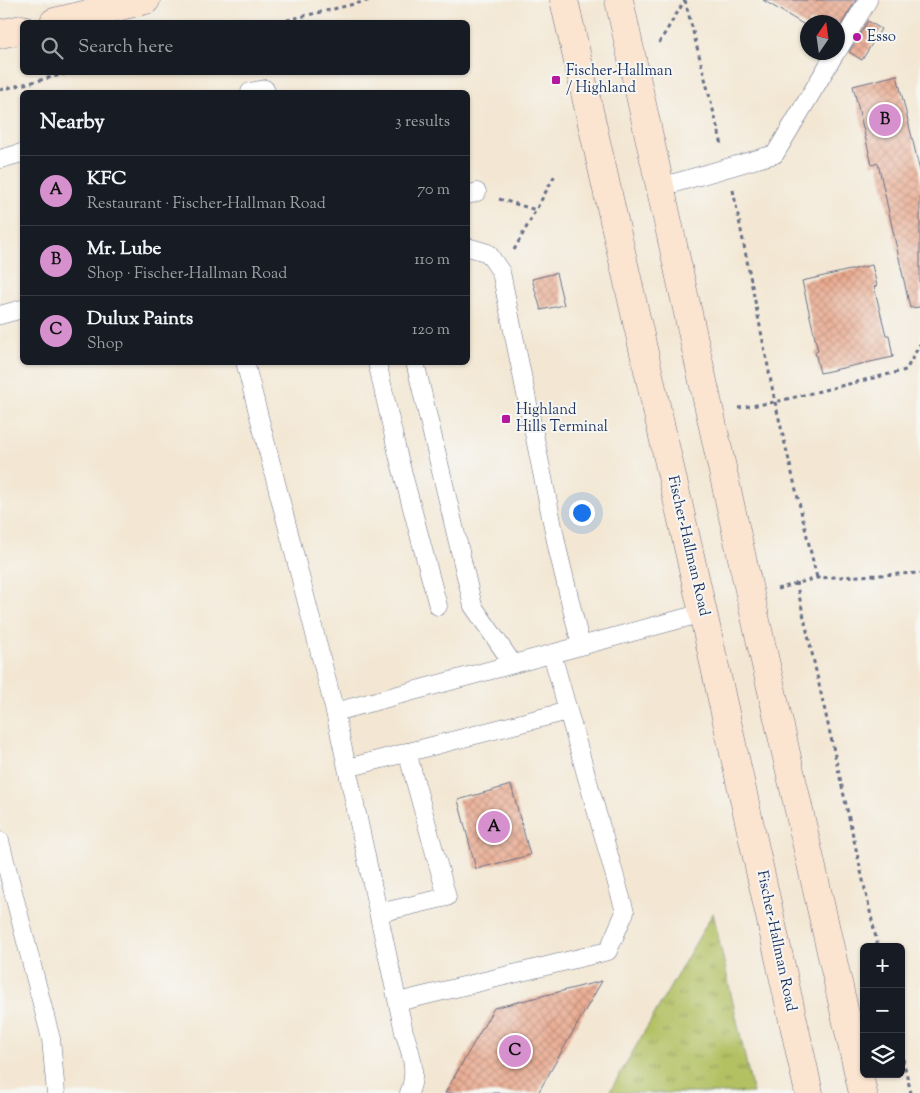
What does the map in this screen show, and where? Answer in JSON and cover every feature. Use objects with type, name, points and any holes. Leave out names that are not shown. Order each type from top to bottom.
[{"type":"main road","points":[[62,20],[146,0]]},
{"type":"main road","name":"Fischer-Hallman Road","points":[[564,0],[810,1093]]},
{"type":"main road","points":[[619,0],[863,1093]]},
{"type":"main road","points":[[0,34],[20,29]]},
{"type":"lane","points":[[845,38],[868,0]]},
{"type":"lane","points":[[661,187],[775,154],[832,60]]},
{"type":"lane","points":[[0,159],[20,154]]},
{"type":"lane","points":[[470,248],[488,253],[501,272],[558,550],[581,646]]},
{"type":"lane","points":[[0,315],[20,310]]},
{"type":"lane","points":[[245,365],[335,712],[414,1073],[414,1083],[409,1093]]},
{"type":"lane","points":[[379,365],[398,455],[438,606]]},
{"type":"lane","points":[[416,365],[473,606],[513,664]]},
{"type":"lane","points":[[335,712],[703,613]]},
{"type":"lane","points":[[398,1002],[608,951],[625,912],[552,654]]},
{"type":"lane","points":[[347,768],[568,710]]},
{"type":"lane","points":[[379,913],[447,897],[407,752]]},
{"type":"lane","points":[[0,841],[51,1039],[56,1093]]},
{"type":"path","points":[[287,20],[371,0]]},
{"type":"path","points":[[637,80],[685,0]]},
{"type":"path","points":[[685,0],[728,167],[775,402],[816,578]]},
{"type":"path","points":[[0,90],[61,75]]},
{"type":"path","points":[[501,272],[555,175]]},
{"type":"path","points":[[472,193],[536,210]]},
{"type":"path","points":[[710,413],[775,402],[906,370],[920,344]]},
{"type":"path","points":[[877,943],[796,582],[816,578],[920,573]]},
{"type":"path","points":[[905,1068],[911,1093]]},
{"type":"green space","points":[[713,913],[753,1093],[609,1093]]},
{"type":"building","points":[[763,0],[856,0],[845,18],[845,15],[800,15],[800,22]]},
{"type":"building","points":[[868,21],[881,29],[862,60],[849,52]]},
{"type":"building","points":[[897,75],[920,171],[920,307],[910,308],[878,163],[872,165],[853,86]]},
{"type":"building","points":[[872,265],[877,286],[874,287],[886,335],[889,335],[893,357],[820,373],[815,352],[818,351],[802,281]]},
{"type":"building","points":[[556,273],[564,305],[541,310],[532,279]]},
{"type":"building","points":[[511,785],[530,855],[476,869],[458,800]]},
{"type":"building","points":[[602,981],[538,1093],[445,1093],[494,1008]]},
{"type":"place","name":"Esso","points":[[857,37]]},
{"type":"place","name":"Fischer-Hallman / Highland","points":[[556,80]]},
{"type":"place","name":"Mr. Lube","points":[[885,120]]},
{"type":"place","name":"Highland Hills Terminal","points":[[506,419]]},
{"type":"place","name":"KFC","points":[[494,827]]},
{"type":"place","name":"Dulux Paints","points":[[515,1051]]}]
